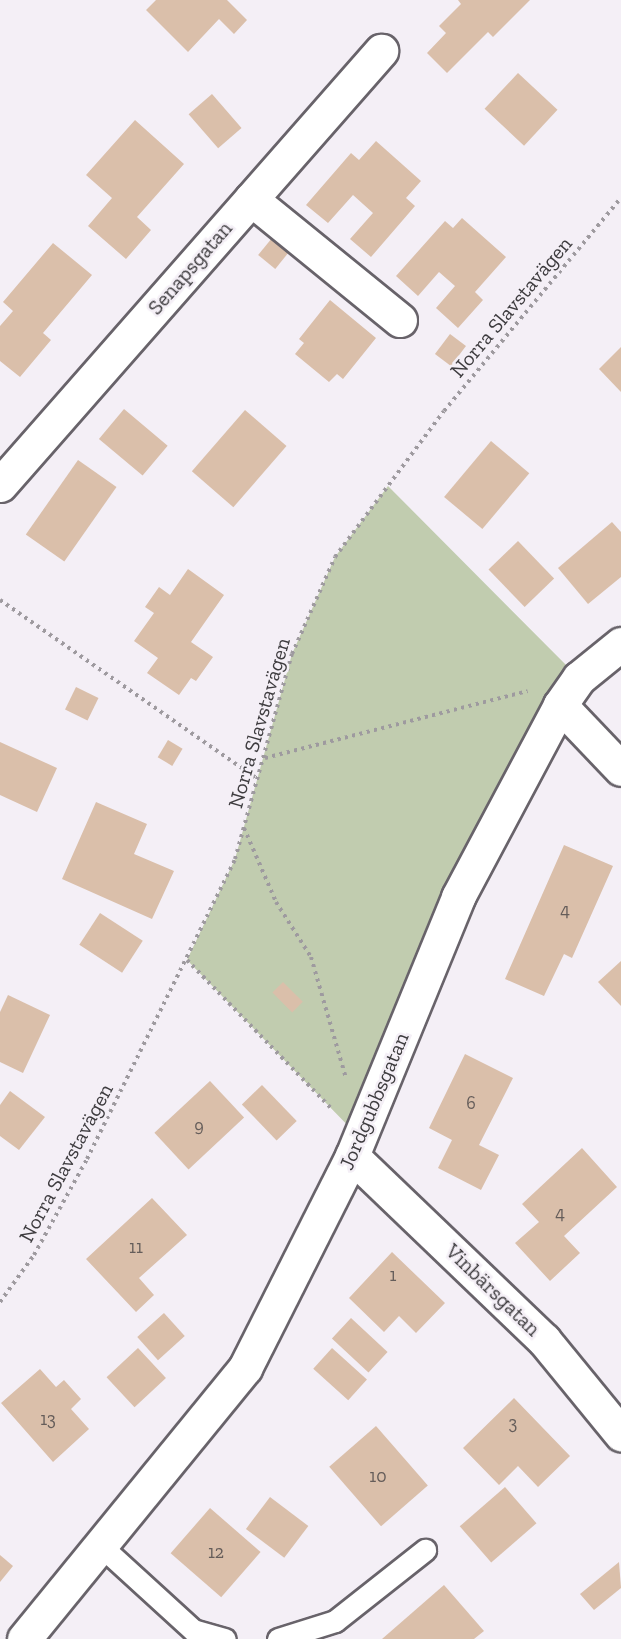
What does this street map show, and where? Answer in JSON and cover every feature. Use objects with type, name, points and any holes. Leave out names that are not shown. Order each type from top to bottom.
[{"type":"street","name":"Senapsgatan","points":[[0,485],[381,51]]},
{"type":"street","points":[[251,199],[400,320]]},
{"type":"street","name":"Jordgubbsgatan","points":[[24,1639],[246,1368],[358,1144],[458,897],[560,705],[579,678],[621,644]]},
{"type":"street","points":[[560,705],[621,769]]},
{"type":"street","name":"Vinbärsgatan","points":[[358,1144],[544,1340],[621,1434]]},
{"type":"lane","points":[[101,1546],[193,1630],[225,1639]]},
{"type":"lane","points":[[278,1639],[335,1621],[425,1550]]},
{"type":"path","name":"Norra Slavstavägen","points":[[0,1302],[34,1255],[82,1169],[235,859],[292,654],[335,557],[444,411],[621,198]]},
{"type":"path","points":[[0,600],[258,779]]},
{"type":"path","points":[[264,758],[579,678]]},
{"type":"path","points":[[244,828],[272,894],[311,957],[333,1022],[358,1144]]},
{"type":"path","points":[[187,960],[358,1144]]},
{"type":"green space","points":[[388,486],[579,678],[360,1138],[187,960],[235,859],[292,654],[335,557]]},
{"type":"building","points":[[156,0],[227,0],[247,20],[234,34],[219,19],[188,52],[146,10]]},
{"type":"building","points":[[458,0],[530,0],[493,37],[488,32],[447,73],[427,53],[446,33],[439,26],[461,4]]},
{"type":"building","points":[[518,73],[557,110],[524,146],[485,109]]},
{"type":"building","points":[[212,94],[242,128],[218,148],[189,114]]},
{"type":"building","points":[[135,120],[184,164],[137,217],[151,230],[126,259],[88,226],[112,198],[86,175]]},
{"type":"building","points":[[376,141],[421,181],[406,198],[415,206],[371,257],[350,239],[373,213],[353,195],[328,223],[306,205],[351,153],[359,160]]},
{"type":"building","points":[[462,218],[506,257],[475,292],[483,300],[458,328],[436,308],[455,286],[439,272],[418,296],[396,276],[445,221],[453,228]]},
{"type":"building","points":[[272,238],[289,252],[275,269],[258,255]]},
{"type":"building","points":[[53,243],[92,275],[43,333],[51,340],[20,377],[0,361],[0,326],[13,311],[3,302]]},
{"type":"building","points":[[330,300],[376,338],[343,379],[337,374],[329,382],[295,354],[304,343],[299,339]]},
{"type":"building","points":[[450,334],[466,346],[451,366],[435,354]]},
{"type":"building","points":[[621,347],[621,392],[599,369]]},
{"type":"building","points":[[124,409],[168,446],[143,476],[99,439]]},
{"type":"building","points":[[245,410],[287,446],[233,507],[192,471]]},
{"type":"building","points":[[491,441],[529,473],[482,529],[444,497]]},
{"type":"building","points":[[78,460],[117,487],[64,562],[26,535]]},
{"type":"building","points":[[612,522],[621,532],[621,577],[588,604],[558,568]]},
{"type":"building","points":[[518,541],[554,578],[525,607],[489,569]]},
{"type":"building","points":[[188,569],[224,595],[191,642],[213,657],[196,681],[191,678],[179,695],[147,673],[158,658],[134,641],[154,613],[145,607],[159,587],[170,595]]},
{"type":"building","points":[[76,687],[98,698],[88,720],[65,709]]},
{"type":"building","points":[[168,740],[183,749],[172,766],[158,757]]},
{"type":"building","points":[[0,742],[57,768],[37,812],[0,795]]},
{"type":"building","points":[[96,802],[147,824],[134,854],[174,871],[152,919],[62,879]]},
{"type":"building","points":[[564,845],[613,866],[572,958],[564,954],[544,996],[505,979]]},
{"type":"building","points":[[100,913],[143,941],[122,973],[79,945]]},
{"type":"building","points":[[621,961],[621,1006],[598,982]]},
{"type":"building","points":[[283,982],[303,1002],[292,1012],[272,993]]},
{"type":"building","points":[[8,995],[50,1015],[23,1073],[0,1062],[0,1012]]},
{"type":"building","points":[[465,1054],[513,1078],[479,1145],[499,1155],[481,1190],[438,1168],[452,1140],[429,1128]]},
{"type":"building","points":[[210,1081],[244,1118],[189,1169],[154,1133]]},
{"type":"building","points":[[262,1085],[297,1121],[277,1140],[242,1104]]},
{"type":"building","points":[[10,1091],[45,1117],[19,1150],[0,1136],[0,1105]]},
{"type":"building","points":[[582,1148],[617,1187],[564,1236],[580,1253],[550,1281],[515,1243],[539,1222],[522,1204]]},
{"type":"building","points":[[152,1198],[187,1235],[139,1278],[154,1295],[136,1312],[86,1259]]},
{"type":"building","points":[[392,1252],[445,1303],[416,1333],[399,1316],[384,1332],[349,1298]]},
{"type":"building","points":[[164,1313],[185,1336],[158,1360],[137,1337]]},
{"type":"building","points":[[351,1318],[388,1352],[368,1373],[332,1338]]},
{"type":"building","points":[[138,1348],[166,1378],[135,1407],[107,1377]]},
{"type":"building","points":[[332,1348],[367,1379],[348,1400],[313,1369]]},
{"type":"building","points":[[40,1369],[56,1387],[64,1380],[81,1399],[71,1409],[89,1429],[53,1462],[1,1403]]},
{"type":"building","points":[[514,1398],[570,1456],[538,1487],[518,1466],[499,1485],[463,1448]]},
{"type":"building","points":[[376,1426],[428,1486],[381,1526],[329,1467]]},
{"type":"building","points":[[505,1487],[536,1523],[491,1563],[460,1526]]},
{"type":"building","points":[[270,1497],[308,1526],[284,1558],[246,1529]]},
{"type":"building","points":[[210,1508],[261,1552],[221,1597],[171,1553]]},
{"type":"building","points":[[0,1555],[13,1566],[0,1582]]},
{"type":"building","points":[[619,1562],[621,1588],[594,1610],[580,1594]]},
{"type":"building","points":[[444,1585],[484,1631],[474,1639],[382,1639]]}]
